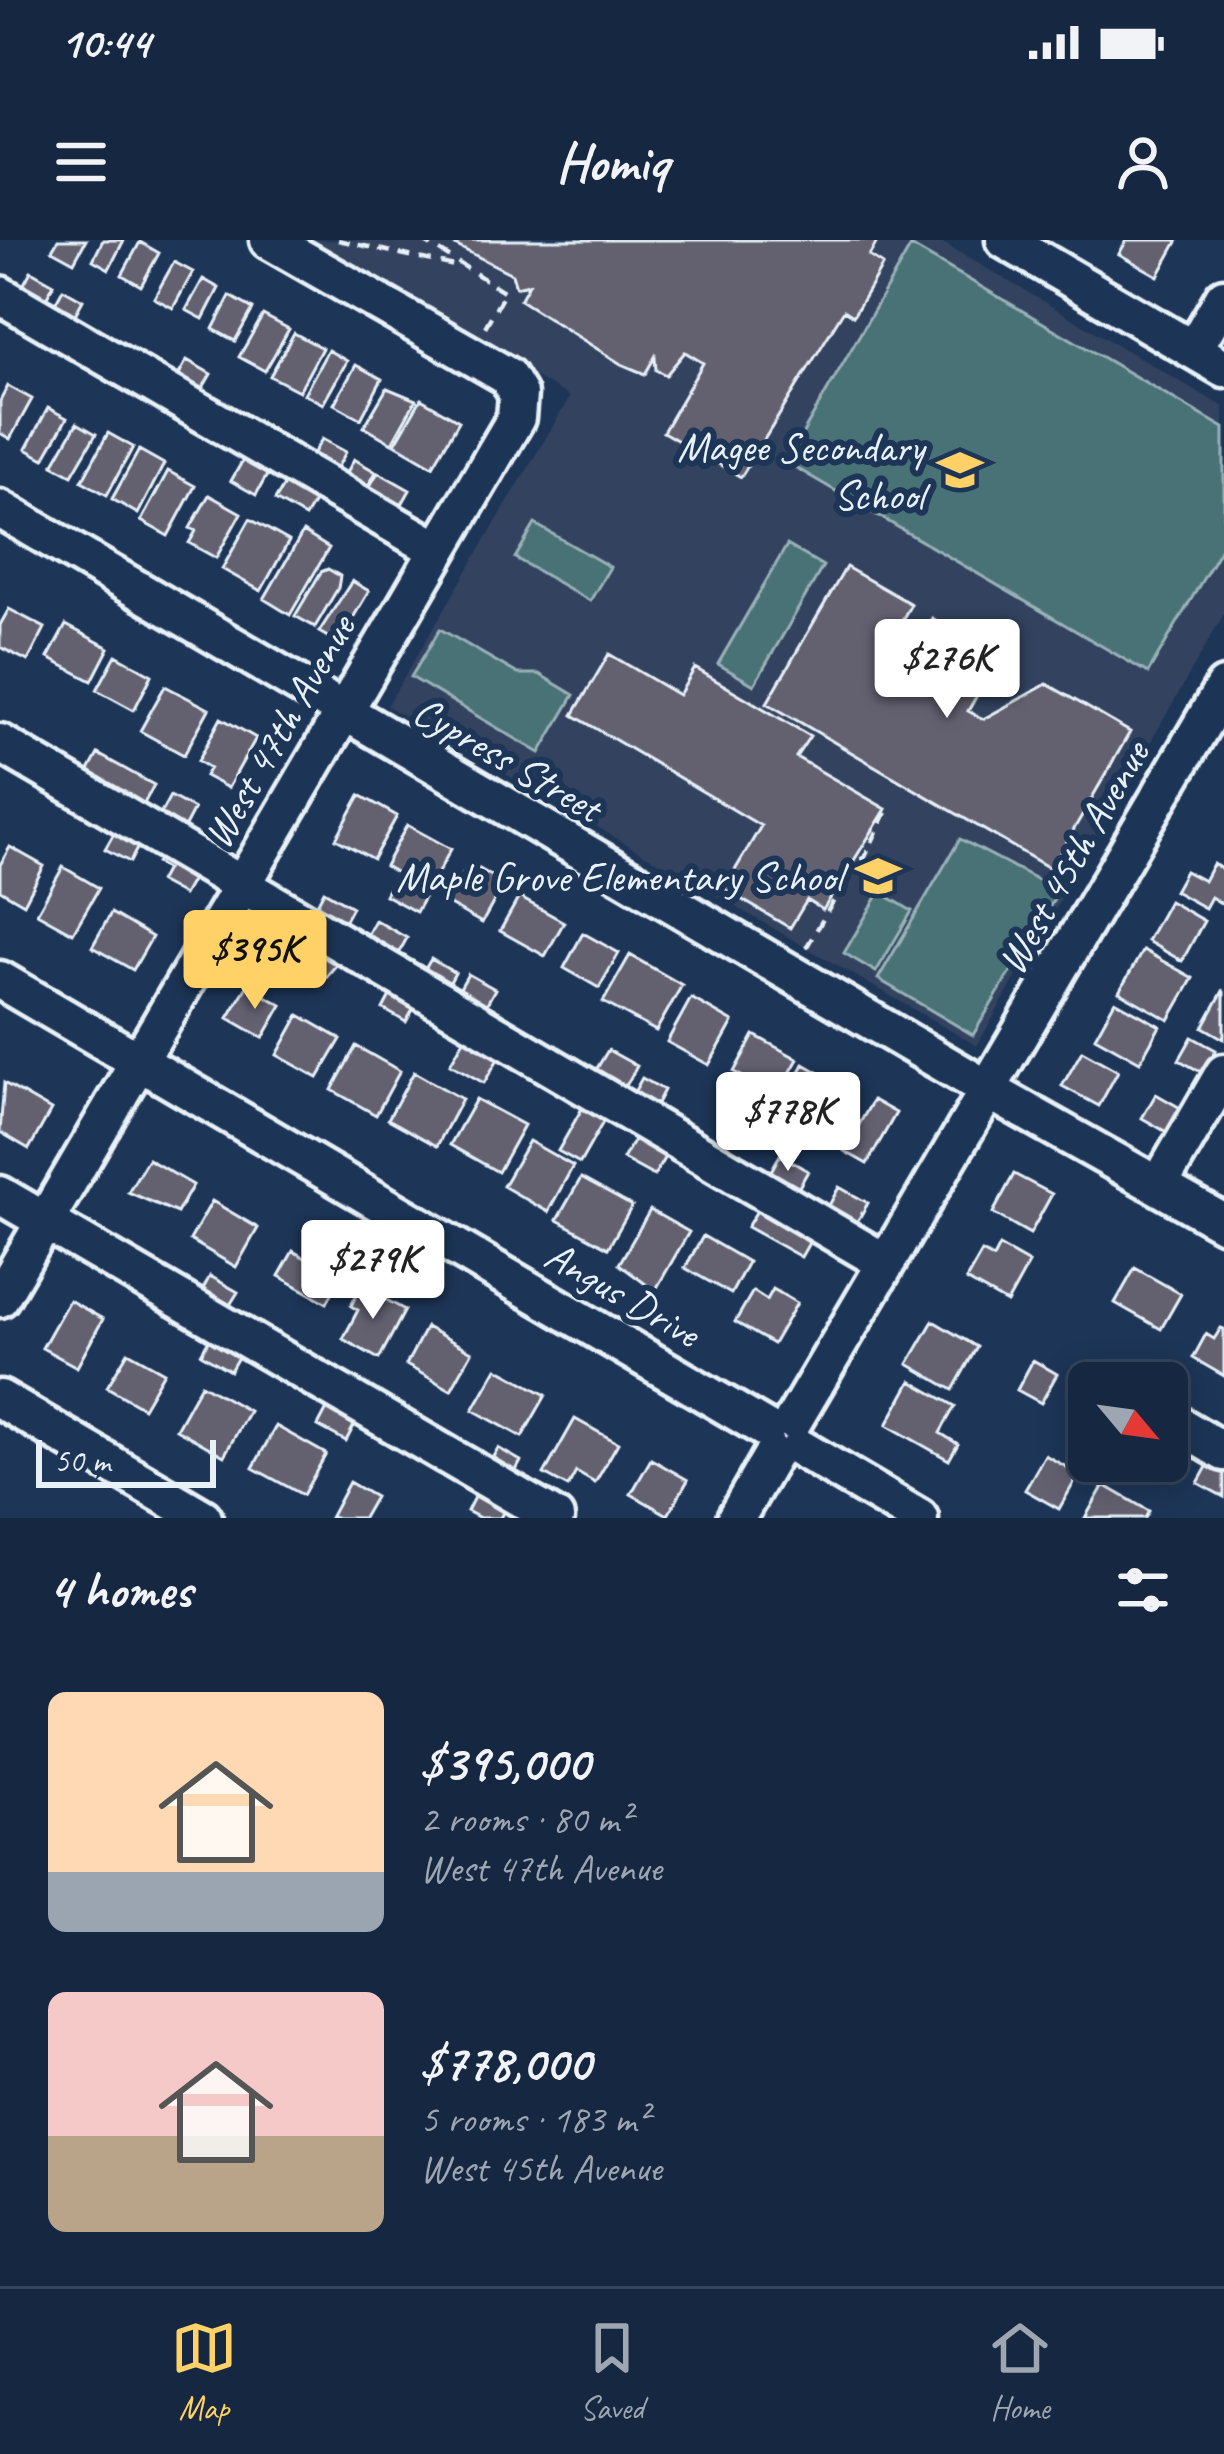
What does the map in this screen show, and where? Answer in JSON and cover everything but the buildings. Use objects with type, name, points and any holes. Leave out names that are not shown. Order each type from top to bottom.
[{"type":"street","name":"West 47th Avenue","points":[[0,1298],[516,418],[518,394],[507,376],[269,240]]},
{"type":"street","points":[[1020,244],[1209,359],[1224,297]]},
{"type":"street","points":[[0,295],[438,550]]},
{"type":"street","name":"Cypress Street","points":[[0,509],[1224,1223]]},
{"type":"street","name":"West 45th Avenue","points":[[736,1518],[1224,686]]},
{"type":"street","points":[[0,743],[886,1263]]},
{"type":"street","name":"Angus Drive","points":[[0,980],[919,1518]]},
{"type":"street","points":[[1159,1185],[1224,1073]]},
{"type":"street","points":[[0,1195],[555,1518]]},
{"type":"street","points":[[0,1400],[203,1518]]},
{"type":"street","points":[[1188,1431],[1224,1452]]},
{"type":"path","points":[[338,240],[459,267]]},
{"type":"path","points":[[422,240],[505,292],[485,327]]},
{"type":"path","points":[[806,947],[873,843],[887,810]]},
{"type":"shaded area","points":[[303,240],[938,240],[1224,407],[1224,614],[977,1046],[387,706],[570,397]]},
{"type":"green space","points":[[911,246],[1224,428],[1224,543],[1148,673],[786,462]]},
{"type":"green space","points":[[535,524],[610,567],[590,601],[515,558]]},
{"type":"green space","points":[[787,545],[823,566],[754,685],[718,664]]},
{"type":"green space","points":[[440,629],[518,674],[539,674],[574,695],[540,753],[411,677]]},
{"type":"green space","points":[[960,839],[1059,891],[973,1035],[878,979]]},
{"type":"green space","points":[[880,892],[912,911],[876,972],[844,953]]},
{"type":"place","name":"Magee Secondary School","points":[[960,470]]},
{"type":"place","name":"Maple Grove Elementary School","points":[[878,876]]}]
